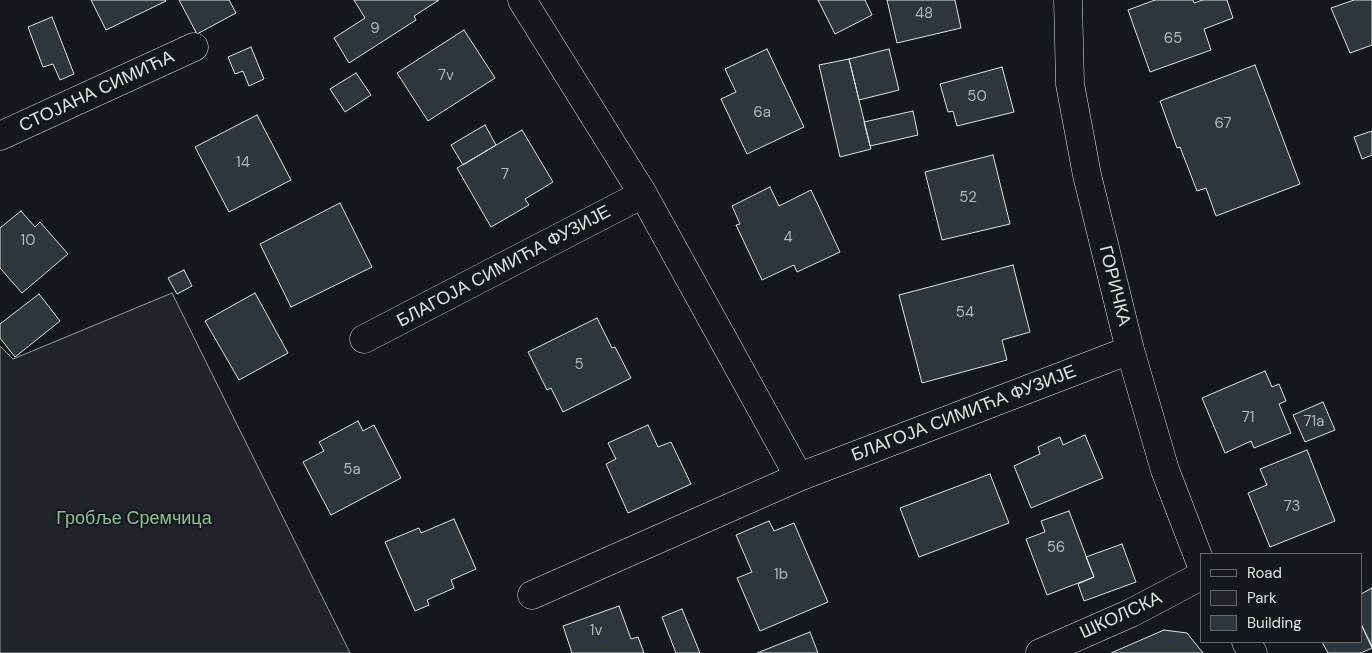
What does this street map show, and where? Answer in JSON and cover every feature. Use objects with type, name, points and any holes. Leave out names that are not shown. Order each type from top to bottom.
[{"type":"street","points":[[522,0],[644,194],[799,477]]},
{"type":"street","name":"ГОРИЧКА","points":[[1068,0],[1070,84],[1087,175],[1130,350],[1165,470],[1200,561]]},
{"type":"street","name":"СТОЈАНА СИМИЋА","points":[[0,136],[194,47]]},
{"type":"street","name":"БЛАГОЈА СИМИЋА ФУЗИЈЕ","points":[[364,339],[644,194]]},
{"type":"street","name":"БЛАГОЈА СИМИЋА ФУЗИЈЕ","points":[[532,595],[799,477],[1130,350]]},
{"type":"street","name":"ШКОЛСКА","points":[[1040,653],[1131,613],[1200,577]]},
{"type":"green space","name":"Гробље Сремчица","points":[[172,293],[350,653],[0,653],[0,346],[13,359]]},
{"type":"building","points":[[91,0],[165,0],[166,1],[106,30]]},
{"type":"building","points":[[179,0],[229,0],[236,13],[197,34]]},
{"type":"building","points":[[354,0],[439,0],[414,16],[416,20],[349,63],[334,38],[365,18]]},
{"type":"building","points":[[818,0],[865,0],[872,15],[835,34]]},
{"type":"building","points":[[887,0],[955,0],[961,28],[897,43]]},
{"type":"building","points":[[1155,0],[1193,0],[1194,3],[1203,0],[1227,0],[1233,18],[1204,29],[1211,50],[1150,72],[1128,10]]},
{"type":"building","points":[[1354,0],[1372,0],[1372,45],[1350,53],[1331,8]]},
{"type":"building","points":[[52,17],[74,74],[60,80],[53,64],[43,67],[28,27]]},
{"type":"building","points":[[464,30],[495,78],[428,121],[397,73]]},
{"type":"building","points":[[251,47],[264,79],[249,86],[243,71],[235,74],[228,57]]},
{"type":"building","points":[[767,49],[804,127],[747,154],[721,99],[736,92],[725,69]]},
{"type":"building","points":[[889,49],[899,90],[859,100],[849,59]]},
{"type":"building","points":[[849,59],[871,149],[840,157],[819,65]]},
{"type":"building","points":[[1255,65],[1300,184],[1216,216],[1206,188],[1197,191],[1180,147],[1177,148],[1160,101]]},
{"type":"building","points":[[1002,67],[1014,112],[957,126],[953,111],[948,112],[940,84]]},
{"type":"building","points":[[356,73],[371,95],[345,112],[330,89]]},
{"type":"building","points":[[913,111],[918,135],[870,146],[864,122]]},
{"type":"building","points":[[257,115],[291,180],[229,212],[195,147]]},
{"type":"building","points":[[485,125],[496,145],[463,165],[451,145]]},
{"type":"building","points":[[522,130],[553,182],[525,199],[529,205],[491,227],[457,168]]},
{"type":"building","points":[[1372,131],[1372,155],[1362,159],[1354,137]]},
{"type":"building","points":[[993,155],[1010,224],[942,240],[925,172]]},
{"type":"building","points":[[770,187],[779,206],[811,190],[840,252],[797,272],[794,265],[762,280],[736,225],[740,224],[732,206]]},
{"type":"building","points":[[340,203],[372,267],[291,307],[260,244]]},
{"type":"building","points":[[21,211],[35,227],[40,222],[68,254],[22,293],[0,268],[0,228]]},
{"type":"building","points":[[1013,265],[1030,332],[1002,340],[1007,360],[922,383],[899,295]]},
{"type":"building","points":[[184,270],[192,286],[177,294],[168,278]]},
{"type":"building","points":[[255,293],[288,353],[239,380],[205,321]]},
{"type":"building","points":[[39,294],[60,321],[15,357],[0,338],[0,324]]},
{"type":"building","points":[[597,318],[612,348],[615,347],[631,378],[563,412],[551,388],[547,390],[528,352]]},
{"type":"building","points":[[1265,371],[1272,387],[1279,384],[1286,401],[1279,404],[1291,433],[1254,448],[1251,441],[1225,453],[1202,398]]},
{"type":"building","points":[[1323,402],[1335,430],[1305,442],[1293,415]]},
{"type":"building","points":[[358,421],[363,431],[374,425],[401,478],[331,515],[303,462],[324,451],[319,442]]},
{"type":"building","points":[[648,425],[658,447],[671,442],[691,484],[628,513],[606,464],[616,459],[608,443]]},
{"type":"building","points":[[1085,435],[1103,478],[1031,508],[1014,466],[1040,454],[1038,447],[1060,437],[1063,445]]},
{"type":"building","points":[[1307,450],[1335,521],[1270,547],[1248,493],[1267,485],[1260,469]]},
{"type":"building","points":[[990,474],[1009,523],[919,557],[900,508]]},
{"type":"building","points":[[1069,511],[1094,577],[1047,595],[1026,539],[1045,532],[1041,521]]},
{"type":"building","points":[[454,519],[476,569],[451,580],[454,588],[427,600],[429,605],[415,611],[385,542],[419,528],[421,533]]},
{"type":"building","points":[[769,521],[774,531],[794,523],[828,602],[760,631],[737,578],[752,572],[736,535]]},
{"type":"building","points":[[1122,544],[1136,582],[1084,601],[1078,584],[1094,577],[1086,557]]},
{"type":"building","points":[[1372,588],[1372,646],[1362,626],[1362,593]]},
{"type":"building","points":[[619,606],[631,639],[638,637],[644,653],[572,653],[563,626]]},
{"type":"building","points":[[682,609],[700,653],[676,653],[662,617]]},
{"type":"building","points":[[1362,626],[1372,648],[1361,653],[1328,653],[1323,643],[1362,643]]},
{"type":"building","points":[[1164,630],[1187,633],[1203,653],[1111,653]]},
{"type":"building","points":[[810,632],[818,653],[757,653]]}]
